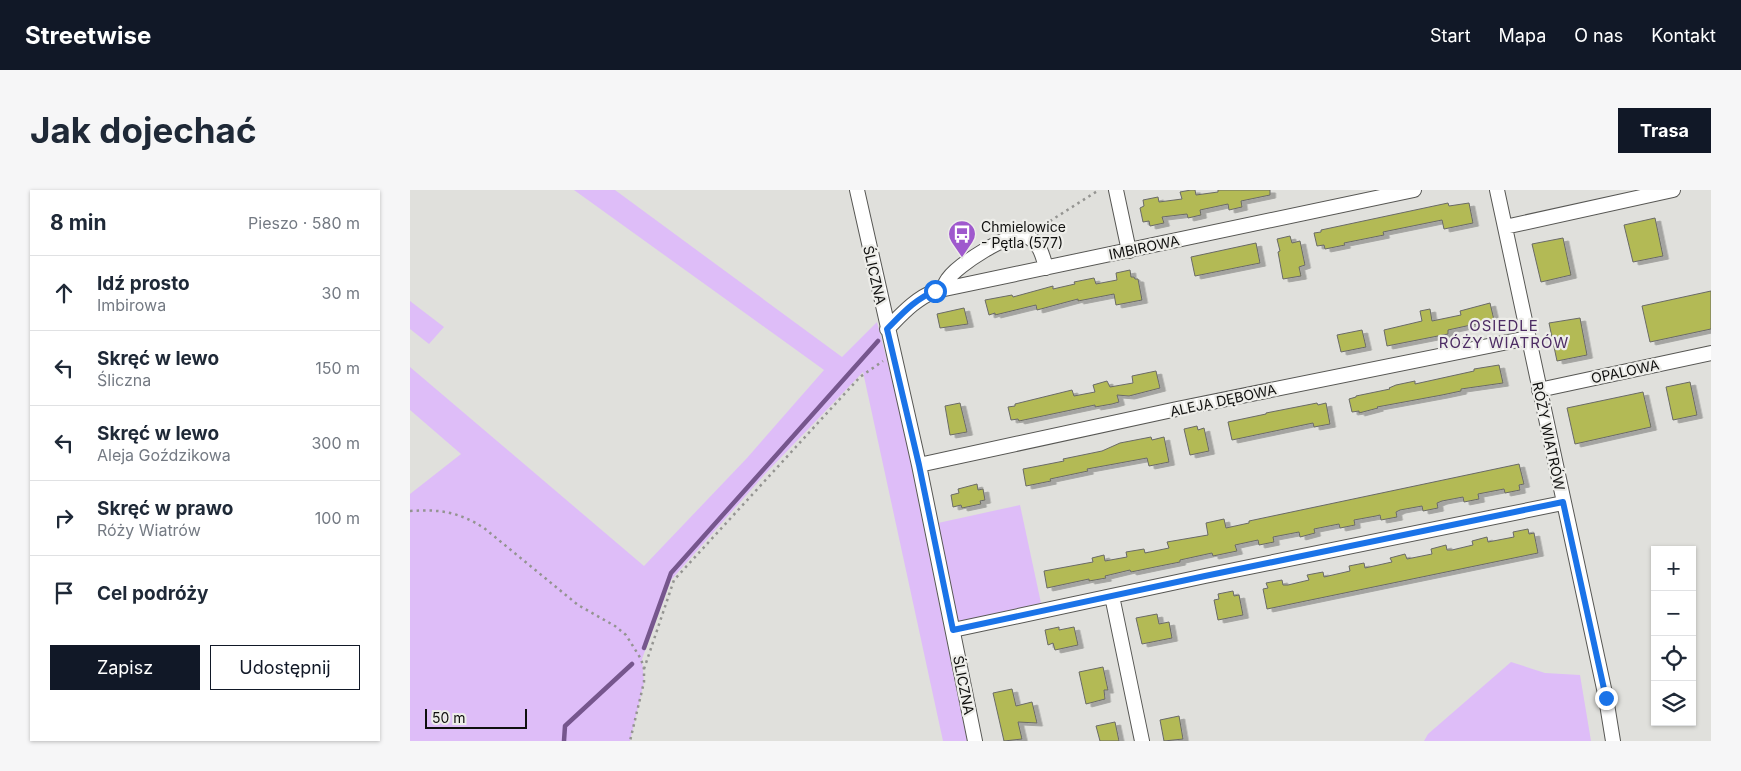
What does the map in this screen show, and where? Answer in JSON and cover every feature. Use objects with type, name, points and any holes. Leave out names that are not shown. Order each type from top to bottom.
[{"type":"street","name":"ŚLICZNA","points":[[857,190],[919,465],[975,741]]},
{"type":"street","points":[[1116,190],[1129,250]]},
{"type":"street","name":"IMBIROWA","points":[[887,329],[923,296],[942,289],[1414,190]]},
{"type":"street","name":"RÓŻY WIATRÓW","points":[[1497,190],[1606,698],[1613,741]]},
{"type":"street","points":[[1505,227],[1673,190]]},
{"type":"street","points":[[942,289],[948,278],[987,248],[1011,238],[1025,236],[1036,243],[1046,268]]},
{"type":"street","name":"ALEJA DĘBOWA","points":[[919,465],[1177,409],[1528,338]]},
{"type":"street","name":"OPALOWA","points":[[1539,390],[1711,353]]},
{"type":"street","points":[[953,630],[1563,502]]},
{"type":"street","points":[[1112,596],[1142,741]]},
{"type":"path","points":[[1025,236],[1099,190]]},
{"type":"path","points":[[644,669],[674,580],[860,377],[893,356]]},
{"type":"path","points":[[410,510],[455,513],[468,518],[484,528],[578,604],[615,626],[626,635],[641,659],[644,669],[644,682],[630,741]]},
{"type":"shaded area","points":[[574,190],[615,190],[842,357],[877,322],[899,406],[967,741],[943,741],[863,372],[765,474],[671,580],[642,659],[644,682],[630,741],[410,741],[410,494],[461,454],[410,410],[410,367],[644,566],[747,458],[824,370]]},
{"type":"shaded area","points":[[410,301],[444,327],[429,344],[410,329]]},
{"type":"shaded area","points":[[1020,505],[1041,603],[957,622],[938,523]]},
{"type":"shaded area","points":[[1511,662],[1545,673],[1580,675],[1591,741],[1424,741],[1428,734]]},
{"type":"building","points":[[1195,190],[1196,195],[1218,192],[1218,190],[1270,190],[1270,195],[1241,201],[1242,207],[1229,210],[1228,204],[1200,210],[1201,215],[1188,218],[1187,214],[1162,217],[1164,223],[1150,226],[1149,221],[1143,222],[1140,208],[1144,206],[1143,200],[1158,197],[1159,202],[1182,199],[1180,192]]},
{"type":"building","points":[[1448,203],[1449,206],[1469,203],[1473,223],[1444,229],[1442,220],[1383,232],[1384,235],[1344,243],[1345,245],[1325,249],[1324,245],[1317,246],[1314,233],[1321,232],[1321,230]]},
{"type":"building","points":[[1655,218],[1663,256],[1633,262],[1624,225]]},
{"type":"building","points":[[1290,236],[1292,243],[1300,241],[1305,265],[1299,267],[1301,276],[1283,279],[1277,239]]},
{"type":"building","points":[[1563,238],[1571,275],[1541,282],[1532,244]]},
{"type":"building","points":[[1256,243],[1260,263],[1195,276],[1191,257]]},
{"type":"building","points":[[1130,270],[1131,277],[1138,279],[1142,300],[1116,305],[1114,294],[1078,301],[1078,299],[1037,310],[1036,305],[989,315],[985,300],[1012,295],[1013,297],[1053,286],[1053,289],[1094,278],[1096,284],[1117,280],[1116,273]]},
{"type":"building","points":[[1711,291],[1711,329],[1650,342],[1642,306]]},
{"type":"building","points":[[1490,303],[1494,320],[1448,330],[1448,334],[1387,346],[1384,330],[1422,321],[1420,311],[1430,309],[1432,321],[1461,315],[1460,311]]},
{"type":"building","points":[[964,308],[968,324],[940,328],[937,314]]},
{"type":"building","points":[[1580,318],[1587,355],[1557,361],[1549,323]]},
{"type":"building","points":[[1362,330],[1366,347],[1341,352],[1337,335]]},
{"type":"building","points":[[1499,365],[1503,383],[1461,389],[1461,391],[1377,407],[1359,413],[1359,411],[1352,412],[1349,399],[1356,396],[1390,389],[1396,385],[1415,381],[1415,384],[1474,371],[1474,369]]},
{"type":"building","points":[[1156,371],[1160,388],[1129,396],[1117,395],[1119,402],[1095,407],[1095,405],[1019,421],[1018,419],[1011,420],[1008,407],[1015,406],[1015,404],[1072,390],[1074,396],[1095,392],[1093,385],[1107,381],[1110,387],[1133,383],[1132,376]]},
{"type":"building","points":[[1690,382],[1697,415],[1673,420],[1666,387]]},
{"type":"building","points":[[1643,392],[1651,427],[1575,444],[1567,408]]},
{"type":"building","points":[[960,403],[967,432],[950,435],[945,406]]},
{"type":"building","points":[[1317,403],[1318,405],[1326,403],[1330,424],[1314,427],[1313,423],[1232,440],[1228,422]]},
{"type":"building","points":[[1197,426],[1198,430],[1204,428],[1209,451],[1190,455],[1184,429]]},
{"type":"building","points":[[1151,437],[1152,440],[1164,437],[1169,462],[1149,466],[1147,458],[1087,469],[1088,471],[1026,486],[1023,469],[1064,461],[1063,459],[1102,451],[1120,443]]},
{"type":"building","points":[[1519,464],[1524,484],[1519,485],[1520,490],[1505,493],[1504,489],[1478,494],[1479,499],[1464,502],[1463,497],[1442,501],[1437,503],[1438,508],[1423,511],[1422,506],[1400,510],[1396,512],[1397,517],[1381,520],[1380,515],[1354,520],[1355,525],[1340,528],[1339,524],[1314,529],[1315,533],[1300,537],[1299,532],[1273,537],[1274,542],[1259,545],[1258,540],[1235,545],[1237,551],[1213,556],[1212,553],[1180,560],[1180,562],[1131,572],[1130,570],[1105,576],[1106,578],[1089,581],[1089,579],[1047,588],[1044,571],[1093,562],[1092,558],[1104,555],[1105,561],[1127,557],[1126,552],[1144,549],[1145,553],[1169,548],[1167,542],[1208,535],[1206,523],[1224,519],[1226,528],[1249,523],[1249,521]]},
{"type":"building","points":[[977,484],[978,490],[983,489],[985,500],[980,501],[981,504],[962,508],[961,505],[953,507],[951,495],[959,493],[958,489]]},
{"type":"building","points":[[1528,529],[1529,534],[1534,533],[1538,553],[1267,609],[1263,589],[1268,588],[1266,583],[1282,580],[1283,585],[1288,585],[1309,580],[1307,575],[1323,572],[1324,577],[1350,571],[1349,566],[1364,563],[1365,568],[1392,562],[1390,558],[1405,554],[1407,559],[1432,554],[1431,549],[1446,545],[1447,550],[1452,550],[1473,545],[1472,541],[1487,537],[1488,542],[1514,537],[1513,532]]},
{"type":"building","points":[[1233,591],[1234,596],[1239,595],[1243,615],[1218,620],[1214,600],[1219,599],[1218,594]]},
{"type":"building","points":[[1157,614],[1159,624],[1169,622],[1172,638],[1142,644],[1136,618]]},
{"type":"building","points":[[1059,627],[1059,630],[1074,627],[1078,645],[1055,650],[1053,643],[1048,645],[1045,630]]},
{"type":"building","points":[[1103,667],[1108,690],[1104,690],[1105,699],[1086,704],[1079,672]]},
{"type":"building","points":[[1012,689],[1016,706],[1032,702],[1037,723],[1018,722],[1022,739],[1004,741],[993,693]]},
{"type":"building","points":[[1179,716],[1183,739],[1164,741],[1160,720]]},
{"type":"building","points":[[1115,722],[1119,741],[1100,741],[1096,726]]},
{"type":"waterway","points":[[644,648],[671,573],[878,341]]},
{"type":"waterway","points":[[564,741],[565,726],[632,664]]},
{"type":"place","name":"Chmielowice - Pętla (577)","points":[[962,258]]},
{"type":"district","name":"OSIEDLE RÓŻY WIATRÓW","points":[[1504,334]]},
{"type":"route","points":[[935,291],[915,302],[887,329],[919,465],[953,630],[1563,502],[1606,698]]}]
